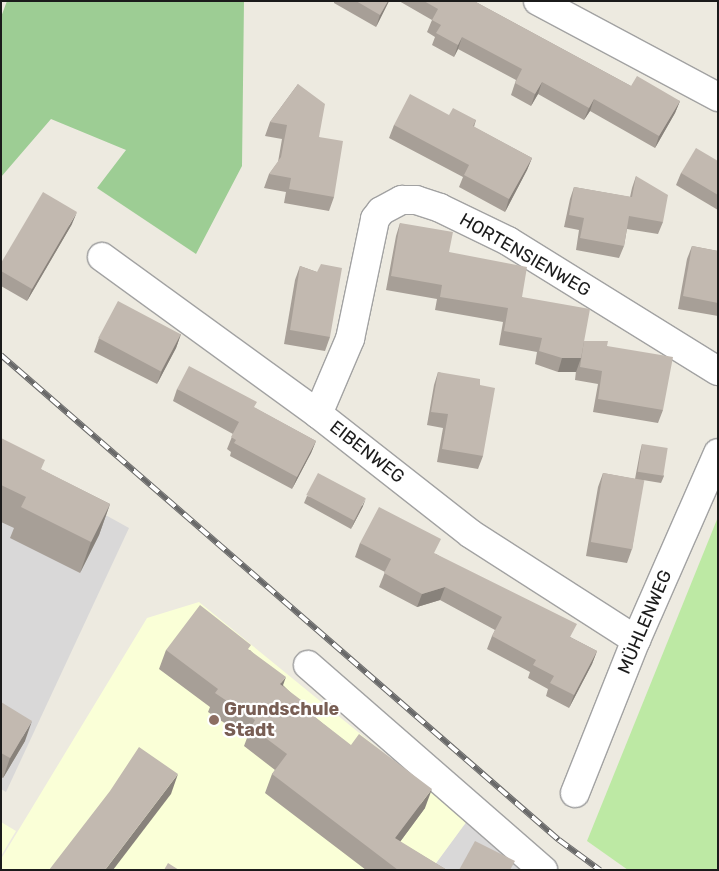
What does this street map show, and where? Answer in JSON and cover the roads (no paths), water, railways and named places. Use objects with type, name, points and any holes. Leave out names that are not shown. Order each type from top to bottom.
[{"type":"street","points":[[538,1],[718,97]]},
{"type":"street","name":"HORTENSIENWEG","points":[[318,414],[350,339],[375,219],[381,211],[402,200],[416,200],[440,208],[508,241],[718,371]]},
{"type":"street","name":"EIBENWEG","points":[[102,257],[318,414],[471,534],[636,640]]},
{"type":"street","name":"MÜHLENWEG","points":[[575,793],[636,640],[718,453]]},
{"type":"street","points":[[308,665],[543,870]]},
{"type":"railway","points":[[1,355],[559,840],[600,870]]},
{"type":"place","name":"Grundschule Stadt","points":[[214,720]]}]
